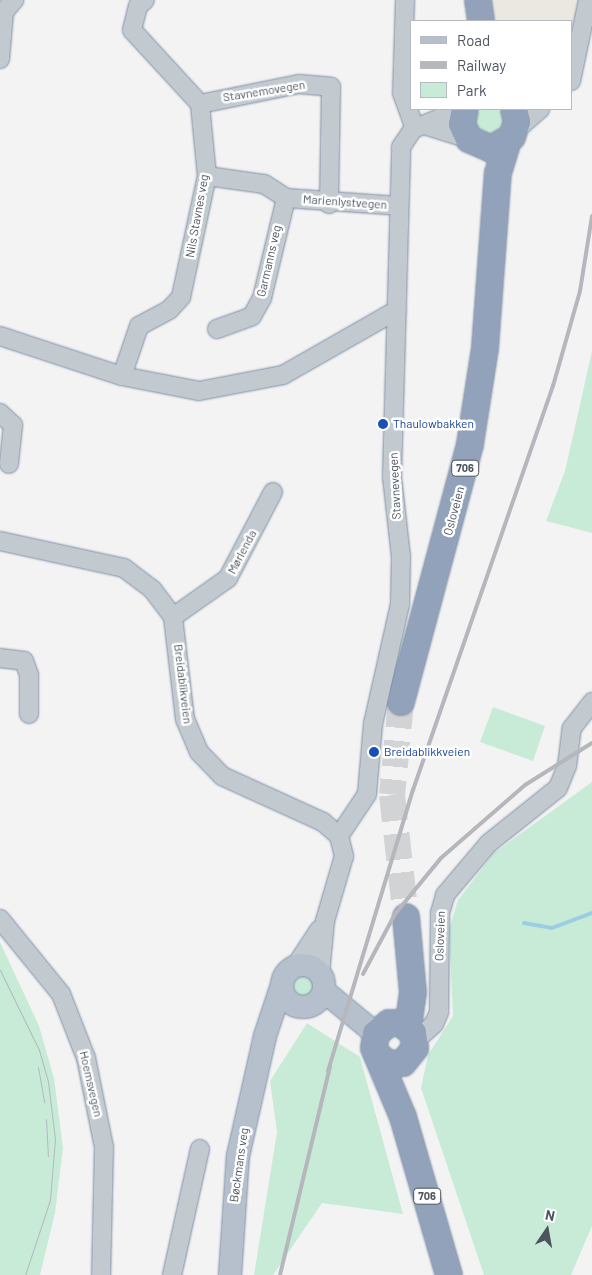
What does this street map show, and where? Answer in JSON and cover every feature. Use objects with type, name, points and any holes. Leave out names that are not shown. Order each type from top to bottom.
[{"type":"highway","points":[[478,0],[481,20]]},
{"type":"highway","name":"706","points":[[464,110],[462,124],[472,142]]},
{"type":"highway","points":[[472,142],[491,148],[512,127]]},
{"type":"highway","name":"Osloveien","points":[[401,702],[470,444],[485,348],[491,227],[498,172],[512,127]]},
{"type":"highway","name":"Osloveien","points":[[472,142],[491,227]]},
{"type":"highway","points":[[395,1040],[411,976],[406,917]]},
{"type":"highway","name":"706","points":[[395,1040],[403,1117],[449,1275]]},
{"type":"main road","points":[[315,994],[311,967],[295,967],[282,985],[287,1000],[315,994],[395,1040]]},
{"type":"main road","name":"Bøckmans veg","points":[[230,1275],[238,1156],[282,985]]},
{"type":"main road","name":"Bøckmans veg","points":[[263,1058],[315,994]]},
{"type":"street","points":[[0,59],[4,12],[14,0]]},
{"type":"street","points":[[145,0],[138,6],[132,30],[200,104]]},
{"type":"street","points":[[405,0],[402,93],[410,109]]},
{"type":"street","points":[[572,75],[588,0]]},
{"type":"street","name":"Stavnemovegen","points":[[200,104],[299,84],[332,87],[329,204]]},
{"type":"street","name":"Nils Stavnes veg","points":[[122,376],[139,326],[169,310],[181,297],[207,176],[200,104]]},
{"type":"street","points":[[411,110],[419,126],[472,142]]},
{"type":"street","points":[[419,126],[461,110]]},
{"type":"street","points":[[512,127],[538,110]]},
{"type":"street","name":"Stavnevegen","points":[[339,836],[367,794],[373,724],[400,604],[401,557],[392,477],[401,147],[419,126]]},
{"type":"street","name":"Marienlystvegen","points":[[207,176],[264,184],[286,198],[329,204],[399,206]]},
{"type":"street","name":"Garmanns veg","points":[[216,329],[252,316],[262,298],[286,198]]},
{"type":"street","points":[[0,336],[122,376],[180,390],[256,383],[309,364],[360,327],[397,310]]},
{"type":"street","points":[[0,413],[13,425],[9,464]]},
{"type":"street","name":"Mørlenda","points":[[172,617],[228,578],[273,492]]},
{"type":"street","name":"Breidablikveien","points":[[0,541],[124,568],[152,588],[172,617],[185,720],[199,752],[222,776],[323,822],[339,836]]},
{"type":"street","points":[[0,658],[24,661],[29,675],[29,714]]},
{"type":"street","name":"Osloveien","points":[[395,1040],[434,1024],[439,1012],[440,914],[445,895],[489,843],[558,788],[567,766],[572,728],[592,702]]},
{"type":"street","points":[[315,994],[325,921],[344,856],[339,836]]},
{"type":"street","name":"Hoemsvegen","points":[[0,919],[61,994],[86,1058],[104,1147],[101,1275]]},
{"type":"street","points":[[295,967],[325,921]]},
{"type":"street","points":[[172,1275],[200,1148]]},
{"type":"shaded area","points":[[480,0],[580,0],[572,53],[572,20],[485,20]]},
{"type":"green space","points":[[482,110],[498,110],[503,116],[503,126],[495,134],[485,134],[477,126],[477,116]]},
{"type":"green space","points":[[592,351],[592,533],[546,521],[565,471]]},
{"type":"green space","points":[[493,707],[545,726],[533,761],[480,742]]},
{"type":"green space","points":[[592,782],[592,1226],[571,1275],[484,1275],[421,1088],[428,1055],[453,1016],[449,929],[458,900],[494,853]]},
{"type":"green space","points":[[0,942],[39,1026],[54,1078],[63,1148],[55,1213],[40,1275],[0,1275]]},
{"type":"green space","points":[[304,976],[311,979],[314,986],[311,993],[304,996],[297,993],[294,986],[297,979]]},
{"type":"green space","points":[[307,1023],[360,1057],[403,1214],[322,1203],[273,1275],[254,1275],[277,1132],[270,1081]]},
{"type":"waterway","points":[[524,923],[552,928],[592,913]]},
{"type":"tunnel","points":[[401,702],[392,795],[406,917]]},
{"type":"tram line","points":[[0,970],[39,1050],[48,1082],[55,1139],[50,1200],[25,1275]]},
{"type":"tram line","points":[[38,1067],[44,1102]]},
{"type":"tram line","points":[[46,1119],[48,1156]]},
{"type":"railway","points":[[328,1071],[413,790],[553,386],[580,291],[592,216]]},
{"type":"railway","points":[[363,974],[395,914],[441,858],[525,785],[592,743]]},
{"type":"railway","points":[[280,1275],[330,1066]]},
{"type":"place","name":"Thaulowbakken","points":[[383,424]]},
{"type":"place","name":"Breidablikkveien","points":[[374,752]]}]
